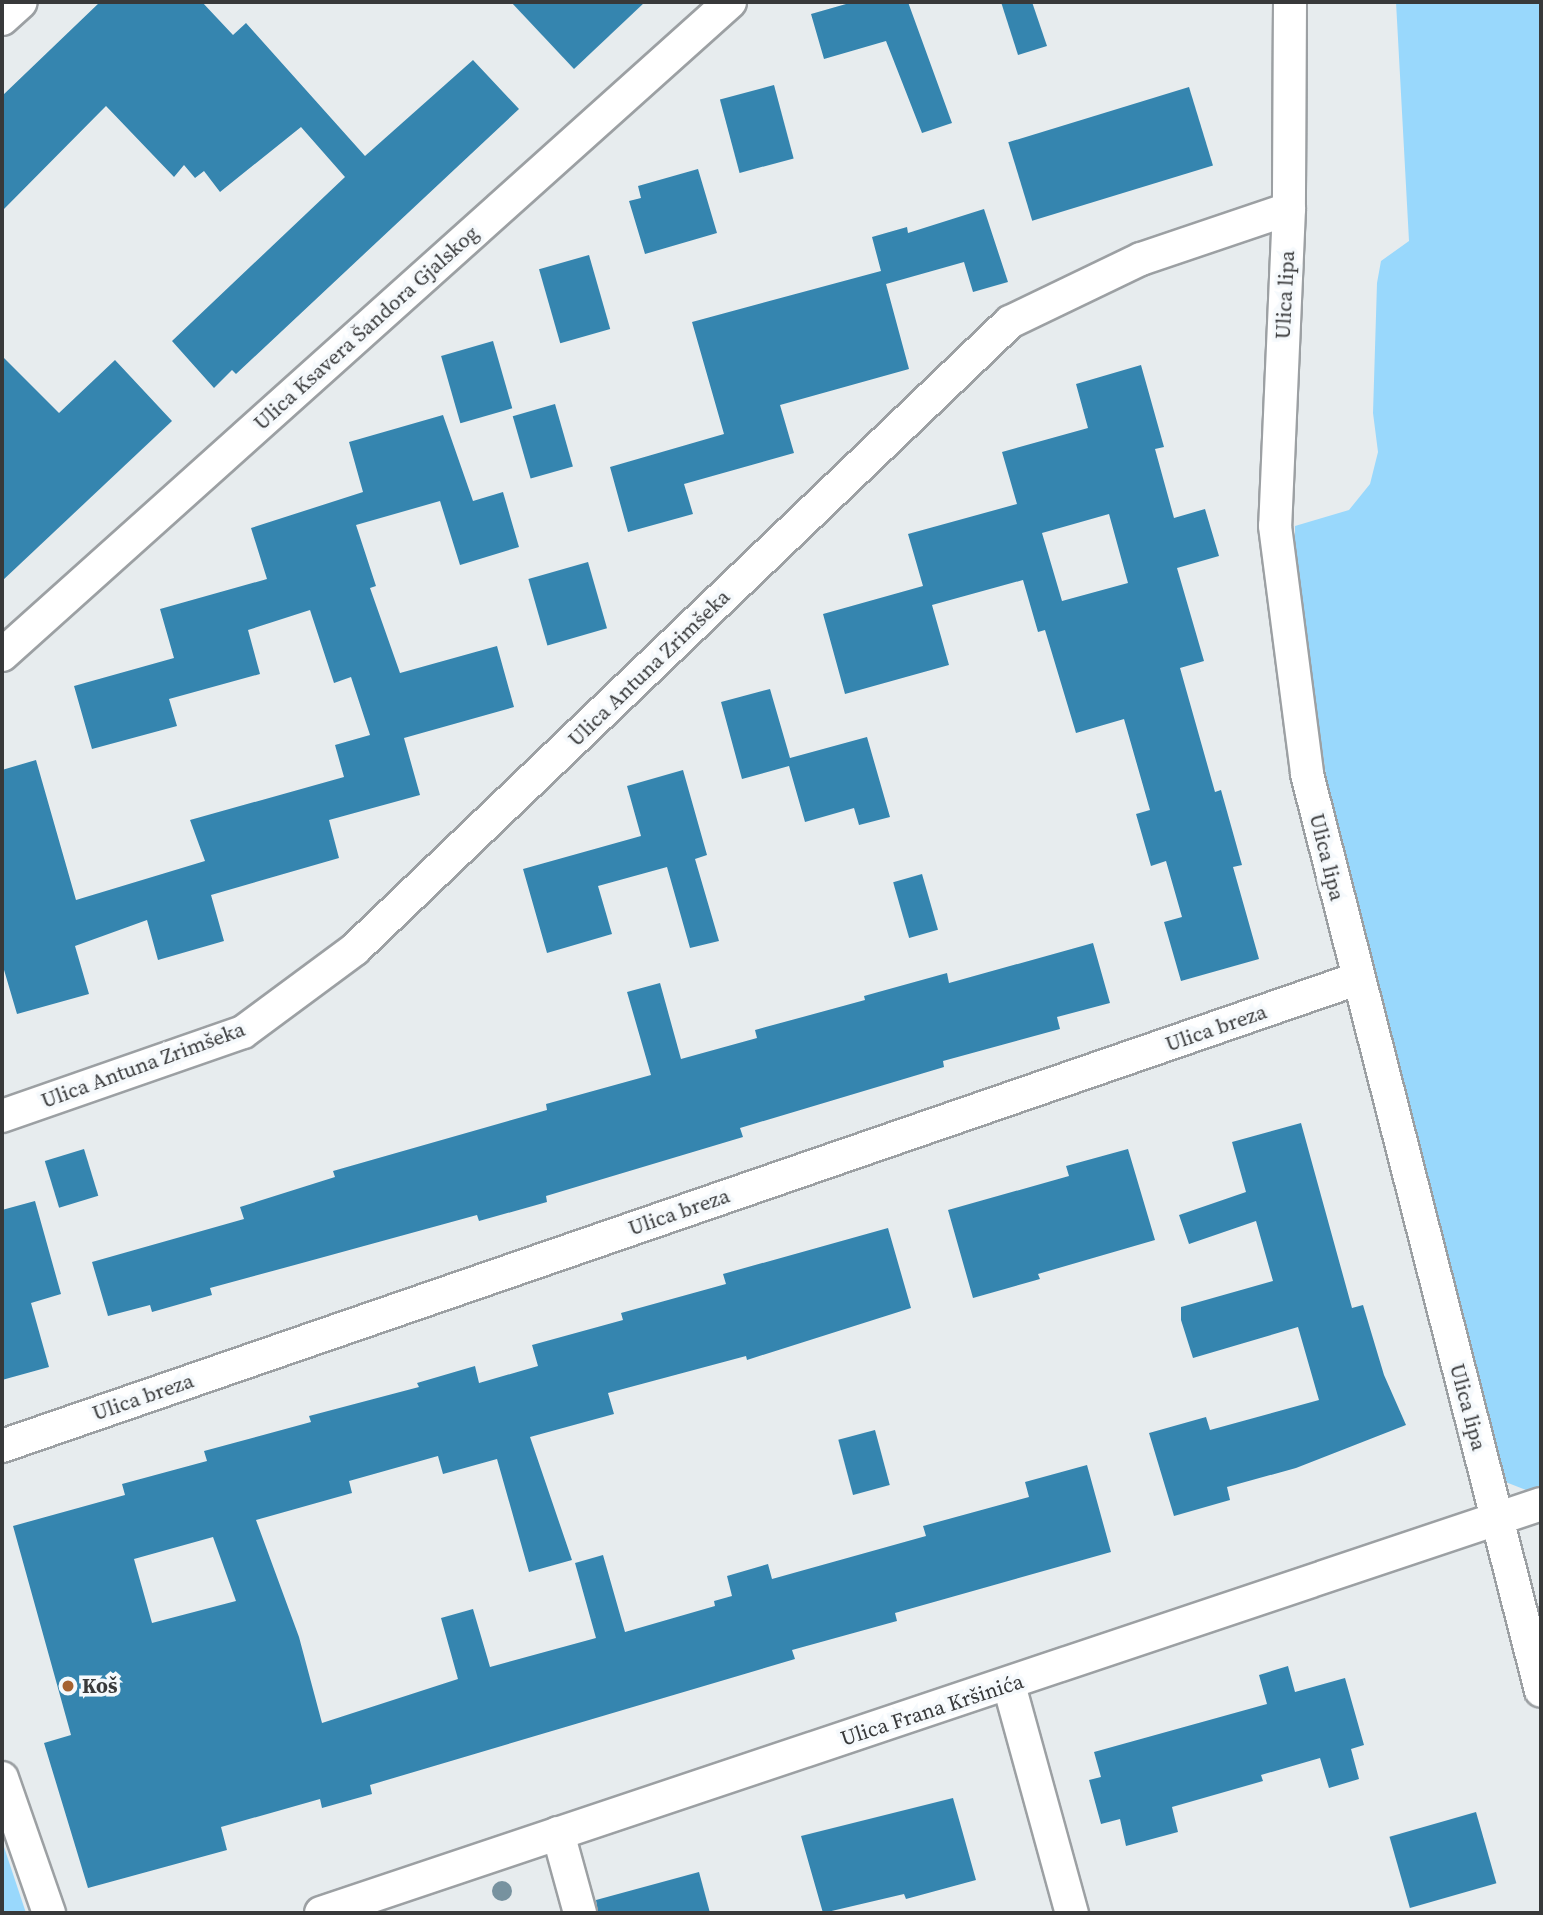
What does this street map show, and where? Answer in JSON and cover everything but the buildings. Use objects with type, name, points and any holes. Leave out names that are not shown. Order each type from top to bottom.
[{"type":"street","points":[[2,19],[21,2]]},
{"type":"street","name":"Ulica Ksavera Šandora Gjalskog","points":[[2,655],[730,2]]},
{"type":"street","name":"Ulica lipa","points":[[1290,2],[1289,209],[1275,526],[1307,774],[1357,979],[1541,1690]]},
{"type":"street","name":"Ulica Antuna Zrimšeka","points":[[2,1116],[243,1032],[355,949],[1010,322],[1141,260],[1289,209]]},
{"type":"street","name":"Ulica breza","points":[[2,1446],[1357,979]]},
{"type":"street","name":"Ulica Frana Kršinića","points":[[321,1913],[1009,1685],[1498,1521],[1541,1504]]},
{"type":"street","points":[[1009,1685],[1072,1913]]},
{"type":"street","points":[[2,1778],[49,1913]]},
{"type":"street","points":[[558,1833],[580,1913]]},
{"type":"shaded area","points":[[1396,2],[1541,2],[1541,1488],[1526,1490],[1503,1481],[1331,811],[1295,557],[1295,526],[1349,510],[1370,484],[1378,452],[1373,413],[1377,283],[1381,261],[1409,241]]},
{"type":"shaded area","points":[[2,1841],[26,1913],[2,1913]]},
{"type":"place","name":"Koš","points":[[68,1686]]}]
